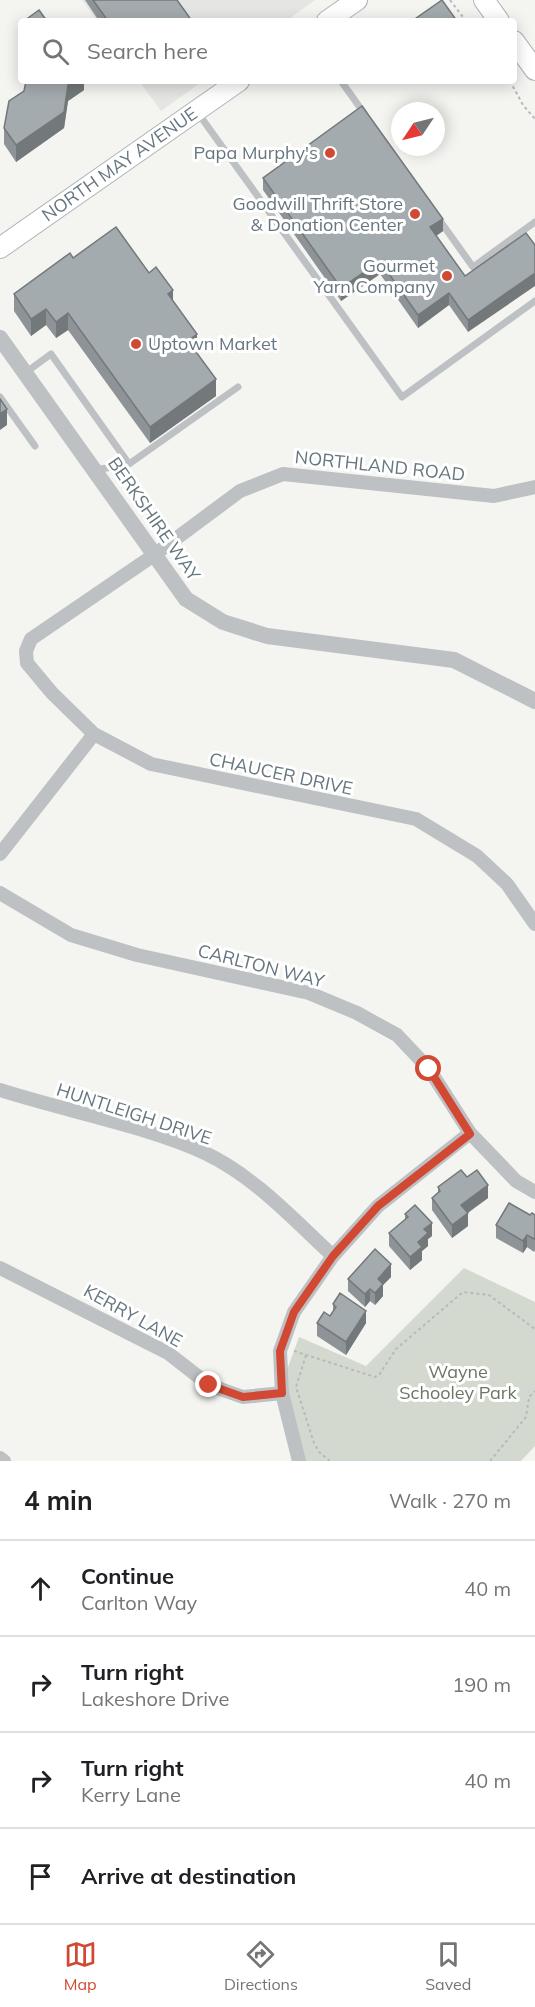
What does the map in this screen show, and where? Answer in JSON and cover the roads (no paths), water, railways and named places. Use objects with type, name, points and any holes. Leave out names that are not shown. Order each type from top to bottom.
[{"type":"main road","points":[[331,18],[357,0]]},
{"type":"main road","points":[[484,0],[497,18]]},
{"type":"main road","points":[[517,45],[535,70]]},
{"type":"main road","name":"NORTH MAY AVENUE","points":[[0,248],[235,84]]},
{"type":"street","name":"BERKSHIRE WAY","points":[[0,338],[186,599],[224,622],[267,636],[454,660],[535,701]]},
{"type":"street","name":"NORTHLAND ROAD","points":[[26,651],[31,639],[154,555],[240,491],[283,474],[494,496],[535,487]]},
{"type":"street","name":"CHAUCER DRIVE","points":[[26,651],[27,663],[52,693],[94,734],[151,764],[416,819],[477,856],[507,884],[535,924]]},
{"type":"street","points":[[0,854],[94,734]]},
{"type":"street","name":"CARLTON WAY","points":[[0,893],[71,935],[136,955],[309,993],[357,1013],[397,1035],[429,1069],[470,1134],[516,1181],[535,1192]]},
{"type":"street","name":"HUNTLEIGH DRIVE","points":[[0,1090],[129,1127],[205,1154],[262,1191],[333,1256]]},
{"type":"street","points":[[299,1461],[282,1393],[280,1351],[294,1312],[333,1256],[378,1206],[470,1134]]},
{"type":"street","name":"KERRY LANE","points":[[0,1268],[168,1353],[209,1385],[243,1397],[282,1393]]},
{"type":"street","points":[[0,1458],[4,1461]]},
{"type":"lane","points":[[343,84],[369,120]]},
{"type":"lane","points":[[196,111],[402,397],[535,301]]},
{"type":"lane","points":[[434,211],[473,267],[535,222]]},
{"type":"lane","points":[[25,373],[51,354],[129,464]]},
{"type":"lane","points":[[95,470],[129,464],[238,387]]},
{"type":"lane","points":[[0,398],[35,446]]},
{"type":"place","name":"Papa Murphy's","points":[[330,153]]},
{"type":"place","name":"Goodwill Thrift Store & Donation Center","points":[[415,214]]},
{"type":"place","name":"Gourmet Yarn Company","points":[[447,276]]},
{"type":"place","name":"Uptown Market","points":[[136,344]]},
{"type":"park label","name":"Wayne Schooley Park","points":[[458,1382]]}]
